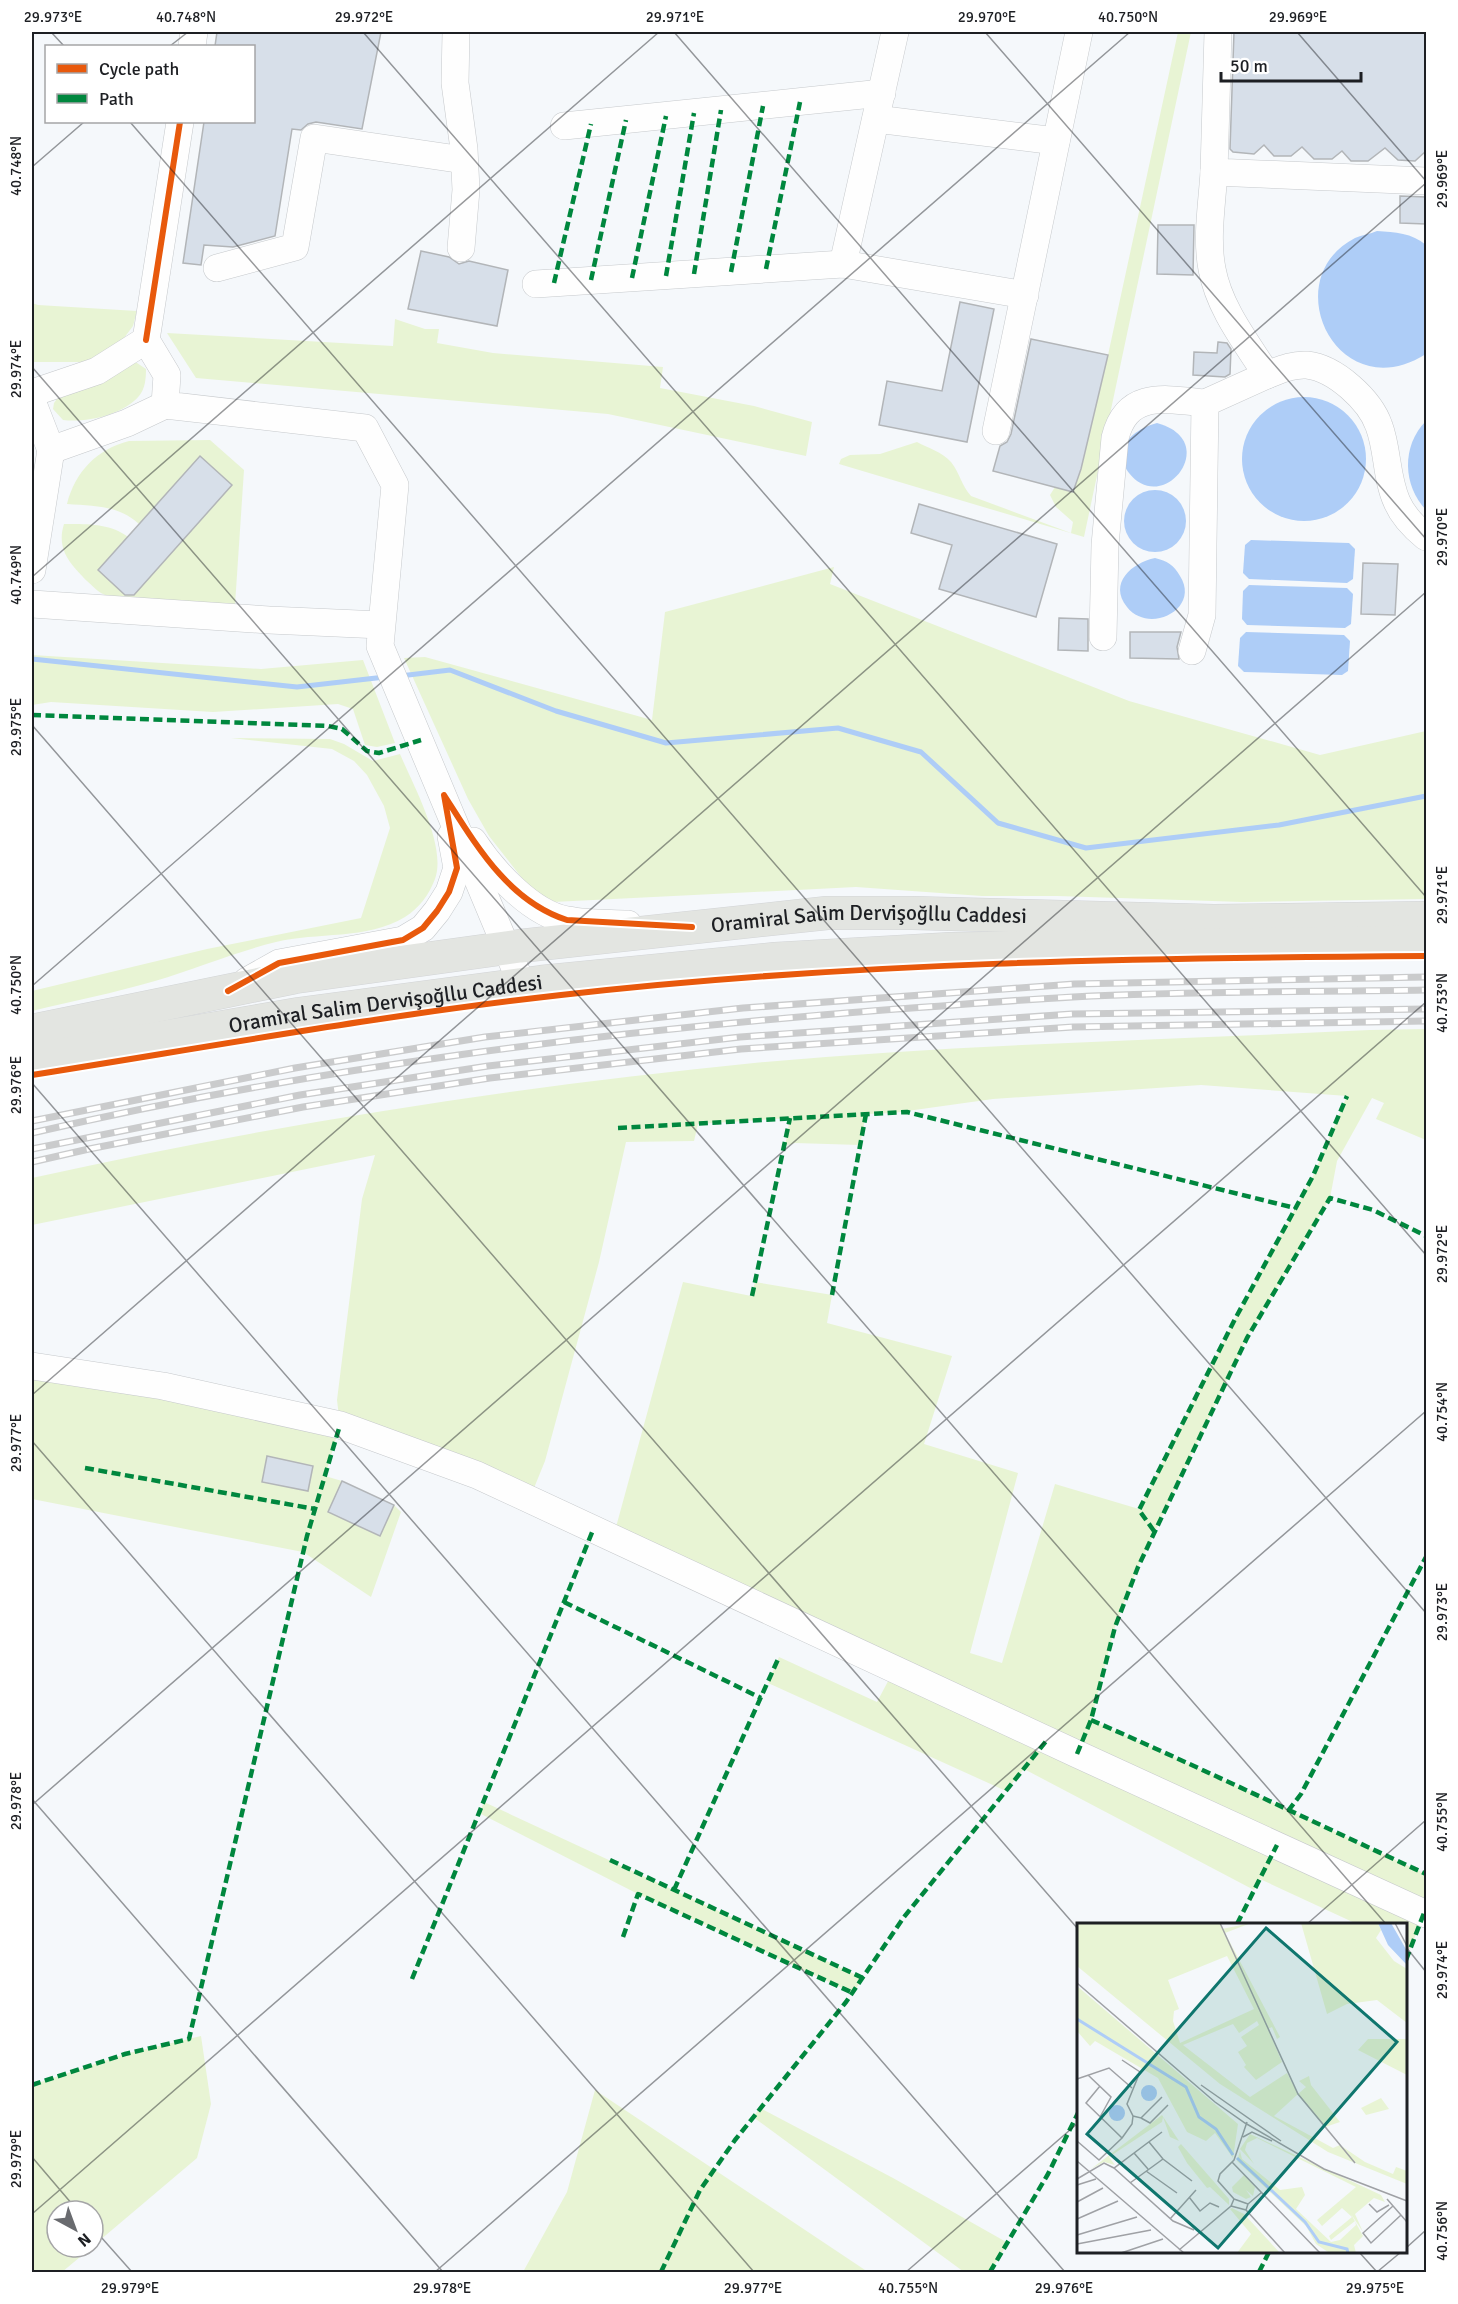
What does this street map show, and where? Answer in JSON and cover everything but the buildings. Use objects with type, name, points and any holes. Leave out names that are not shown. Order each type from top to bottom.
[{"type":"main road","name":"Oramiral Salim Dervişoğllu Caddesi","points":[[32,1031],[295,977],[508,948],[838,913],[1214,921],[1426,918]]},
{"type":"main road","name":"Oramiral Salim Dervişoğllu Caddesi","points":[[32,1060],[299,1014],[522,985],[775,959],[951,949],[1426,942]]},
{"type":"street","points":[[456,32],[455,82],[464,160],[465,212],[461,248]]},
{"type":"street","points":[[843,264],[895,32]]},
{"type":"street","points":[[996,431],[1079,32]]},
{"type":"street","points":[[1218,32],[1210,238],[1211,268],[1227,311],[1267,375]]},
{"type":"street","points":[[564,126],[879,106],[1056,141]]},
{"type":"street","points":[[165,405],[167,375],[146,340],[180,123]]},
{"type":"street","points":[[218,268],[295,247],[314,138],[464,160]]},
{"type":"street","points":[[1214,172],[1426,181]]},
{"type":"street","points":[[536,284],[843,264],[1024,295]]},
{"type":"street","points":[[32,393],[97,371],[146,340]]},
{"type":"street","points":[[1103,637],[1105,545],[1114,438],[1119,422],[1128,411],[1148,400],[1205,402],[1286,368],[1310,366],[1337,378],[1364,400],[1379,425],[1396,502],[1408,519],[1426,537]]},
{"type":"street","points":[[32,402],[51,450],[32,570]]},
{"type":"street","points":[[1192,651],[1202,615],[1205,402]]},
{"type":"street","points":[[51,450],[127,423],[165,405],[365,428],[395,485],[381,635],[417,730],[522,985]]},
{"type":"street","points":[[32,604],[258,620],[381,635]]},
{"type":"street","points":[[444,795],[493,867],[530,902],[548,914],[567,920],[692,927]]},
{"type":"street","points":[[228,991],[279,963],[403,940],[423,928],[449,891],[457,868],[444,795]]},
{"type":"street","points":[[32,1366],[173,1388],[340,1425],[477,1475],[1426,1914]]},
{"type":"green space","points":[[1178,32],[1191,32],[1084,537],[839,464],[841,459],[850,455],[880,454],[917,442],[951,462],[971,496],[1071,533],[1073,522],[1056,507],[1050,495],[1055,487],[1073,492],[1081,469]]},
{"type":"green space","points":[[32,303],[137,311],[133,326],[121,342],[85,362],[32,362]]},
{"type":"green space","points":[[395,319],[425,329],[439,329],[437,343],[493,353],[663,367],[660,388],[754,406],[812,422],[806,456],[608,414],[196,378],[167,333],[393,346]]},
{"type":"green space","points":[[131,362],[146,369],[145,380],[139,396],[124,408],[93,419],[72,421],[63,420],[53,409],[61,393]]},
{"type":"green space","points":[[210,440],[244,470],[235,605],[119,599],[99,592],[66,556],[62,541],[64,524],[106,527],[128,537],[139,524],[114,510],[67,504],[82,472],[97,456],[129,441]]},
{"type":"green space","points":[[834,567],[830,584],[1129,701],[1320,755],[1426,731],[1426,899],[1243,902],[982,896],[856,887],[553,902],[532,891],[489,836],[468,799],[404,658],[425,657],[652,720],[665,612]]},
{"type":"green space","points":[[32,655],[261,669],[363,660],[395,743],[377,747],[365,745],[353,709],[338,704],[213,712],[51,702],[32,705]]},
{"type":"green space","points":[[231,738],[330,739],[344,744],[373,761],[400,754],[427,816],[436,850],[435,879],[423,901],[405,917],[375,929],[276,942],[155,981],[32,1011],[32,991],[207,949],[361,918],[390,828],[384,806],[367,775],[354,761],[332,749]]},
{"type":"green space","points":[[1426,1029],[1426,1140],[1376,1119],[1384,1103],[1372,1098],[1337,1161],[1330,1198],[1247,1338],[1138,1567],[1115,1627],[1091,1720],[1426,1874],[1426,1914],[1424,1914],[1410,1949],[1407,1948],[1407,1923],[1355,1923],[1260,1879],[1254,1890],[1024,1769],[1006,1791],[768,1683],[779,1657],[877,1702],[894,1670],[613,1538],[683,1282],[751,1296],[755,1282],[832,1295],[827,1323],[952,1356],[924,1444],[1018,1473],[970,1653],[1002,1663],[1055,1484],[1139,1509],[1235,1319],[1313,1176],[1347,1096],[1201,1085],[993,1099],[893,1113],[866,1114],[860,1145],[795,1143],[785,1146],[790,1118],[698,1124],[694,1141],[626,1142],[599,1262],[545,1461],[534,1488],[340,1425],[337,1400],[362,1199],[375,1155],[32,1225],[32,1178],[211,1141],[391,1110],[572,1084],[754,1063],[907,1051],[1061,1043]]},
{"type":"green space","points":[[32,1366],[340,1425],[325,1476],[342,1481],[380,1535],[394,1505],[401,1512],[371,1597],[303,1552],[32,1499]]},
{"type":"green space","points":[[484,1802],[863,1978],[853,1993],[638,1894],[479,1813]]},
{"type":"green space","points":[[201,2036],[211,2104],[197,2158],[105,2236],[105,2199],[45,2199],[45,2259],[78,2259],[62,2272],[32,2272],[32,2085],[125,2054]]},
{"type":"green space","points":[[595,2090],[868,2272],[523,2272],[567,2192]]},
{"type":"green space","points":[[760,2108],[893,2178],[1008,2243],[990,2272],[964,2272],[753,2117]]},
{"type":"water","points":[[1377,231],[1409,236],[1426,245],[1426,354],[1394,367],[1366,365],[1343,353],[1327,332],[1319,307],[1320,281],[1331,257],[1355,238]]},
{"type":"water","points":[[1304,397],[1328,401],[1348,415],[1362,435],[1366,459],[1362,483],[1348,503],[1328,517],[1304,521],[1280,517],[1260,503],[1246,483],[1242,459],[1246,435],[1260,415],[1280,401]]},
{"type":"water","points":[[1426,421],[1426,510],[1413,489],[1408,466],[1412,442]]},
{"type":"water","points":[[1157,423],[1176,432],[1185,445],[1186,458],[1181,471],[1170,481],[1157,486],[1143,484],[1129,473],[1122,455],[1123,448],[1133,435]]},
{"type":"water","points":[[1155,490],[1167,492],[1177,499],[1184,509],[1186,521],[1184,533],[1177,543],[1167,550],[1155,552],[1143,550],[1133,543],[1126,533],[1124,521],[1126,509],[1133,499],[1143,492]]},
{"type":"water","points":[[1251,540],[1349,543],[1355,549],[1353,579],[1347,583],[1249,579],[1243,573],[1245,545]]},
{"type":"water","points":[[1155,558],[1170,564],[1178,572],[1185,588],[1184,599],[1170,614],[1148,619],[1136,615],[1127,607],[1120,590],[1121,582],[1131,569]]},
{"type":"water","points":[[1249,585],[1347,588],[1353,594],[1351,624],[1345,628],[1247,625],[1242,619],[1243,591]]},
{"type":"water","points":[[1246,632],[1344,635],[1350,641],[1348,671],[1342,675],[1244,672],[1238,666],[1240,638]]},
{"type":"waterway","points":[[32,659],[297,687],[385,677]]},
{"type":"waterway","points":[[400,676],[450,670],[556,711],[666,743],[838,728],[921,752],[998,823],[1086,848],[1279,825],[1426,796]]},
{"type":"railway","points":[[32,1121],[295,1068],[485,1037],[743,1008],[1074,984],[1426,977]]},
{"type":"railway","points":[[32,1133],[246,1089],[354,1071],[570,1040],[679,1028],[897,1009],[1073,997],[1426,990]]},
{"type":"railway","points":[[32,1149],[300,1095],[488,1066],[740,1037],[1072,1014],[1426,1009]]},
{"type":"railway","points":[[32,1162],[303,1107],[490,1078],[741,1049],[1073,1027],[1426,1021]]},
{"type":"marked path","points":[[766,269],[800,102]]},
{"type":"marked path","points":[[731,272],[763,106]]},
{"type":"marked path","points":[[694,274],[721,110]]},
{"type":"marked path","points":[[666,276],[694,113]]},
{"type":"marked path","points":[[632,278],[666,116]]},
{"type":"marked path","points":[[591,280],[626,120]]},
{"type":"marked path","points":[[554,283],[591,124]]},
{"type":"marked path","points":[[32,715],[328,726],[342,729],[367,751],[379,753],[421,740]]},
{"type":"marked path","points":[[1154,1531],[1139,1510],[1235,1319],[1313,1176],[1347,1096]]},
{"type":"marked path","points":[[618,1128],[907,1112],[1295,1208]]},
{"type":"marked path","points":[[832,1295],[866,1114]]},
{"type":"marked path","points":[[752,1296],[790,1118]]},
{"type":"marked path","points":[[1077,1754],[1091,1720],[1115,1627],[1138,1567],[1247,1338],[1330,1198],[1373,1210],[1426,1236]]},
{"type":"marked path","points":[[32,2085],[125,2054],[189,2039],[307,1536],[340,1425]]},
{"type":"marked path","points":[[85,1468],[315,1509]]},
{"type":"marked path","points":[[412,1979],[593,1530]]},
{"type":"marked path","points":[[1288,1811],[1301,1794],[1426,1557]]},
{"type":"marked path","points":[[564,1602],[761,1698]]},
{"type":"marked path","points":[[674,1890],[779,1657]]},
{"type":"marked path","points":[[1091,1720],[1426,1874]]},
{"type":"marked path","points":[[661,2272],[700,2190],[735,2140],[846,2002],[904,1917],[1047,1740]]},
{"type":"marked path","points":[[1238,1923],[1277,1845]]},
{"type":"marked path","points":[[610,1860],[863,1978]]},
{"type":"marked path","points":[[623,1937],[638,1894],[853,1993]]},
{"type":"marked path","points":[[1407,1957],[1424,1913]]},
{"type":"marked path","points":[[990,2272],[1048,2174],[1077,2115]]},
{"type":"marked path","points":[[1259,2272],[1268,2253]]},
{"type":"cycle path","points":[[146,340],[180,123]]},
{"type":"cycle path","points":[[228,991],[279,963],[403,940],[423,928],[449,892],[457,868],[444,795],[481,852],[495,869],[527,899],[546,911],[567,920],[692,927]]},
{"type":"cycle path","points":[[32,1075],[428,1012],[669,984],[777,975],[993,964],[1210,958],[1426,956]]}]
